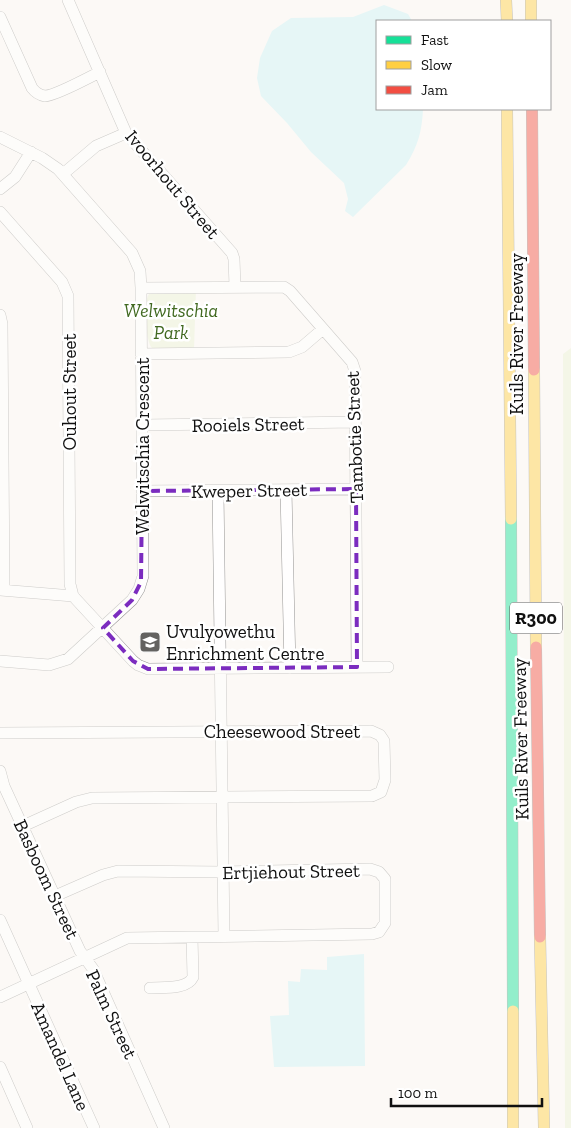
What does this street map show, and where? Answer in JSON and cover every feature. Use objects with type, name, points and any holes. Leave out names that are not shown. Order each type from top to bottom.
[{"type":"highway","points":[[506,0],[506,20]]},
{"type":"highway","points":[[531,0],[531,20]]},
{"type":"highway","name":"Kuils River Freeway","points":[[507,110],[511,525],[513,1128]]},
{"type":"highway","name":"Kuils River Freeway","points":[[532,110],[537,716],[544,1128]]},
{"type":"street","name":"Ivoorhout Street","points":[[68,0],[126,132],[232,252],[235,286]]},
{"type":"street","points":[[0,17],[32,88],[38,94],[43,96],[52,94],[100,72]]},
{"type":"street","points":[[63,174],[93,149],[126,132]]},
{"type":"street","name":"Welwitschia Crescent","points":[[0,138],[52,164],[132,253],[140,271],[142,354],[142,582],[132,600],[73,656],[62,662],[43,665],[0,661]]},
{"type":"street","points":[[0,189],[15,177],[31,152]]},
{"type":"street","name":"Ouhout Street","points":[[0,212],[62,282],[68,296],[70,584],[73,596]]},
{"type":"street","name":"Tambotie Street","points":[[141,288],[284,287],[290,290],[350,358],[354,366],[357,667]]},
{"type":"street","points":[[0,315],[2,324],[2,590],[73,596],[133,661],[148,669],[388,667]]},
{"type":"street","points":[[142,354],[289,352],[302,346],[323,329]]},
{"type":"street","name":"Rooiels Street","points":[[142,425],[355,422]]},
{"type":"street","name":"Kweper Street","points":[[142,492],[356,489]]},
{"type":"street","points":[[286,490],[290,668]]},
{"type":"street","points":[[218,491],[224,936]]},
{"type":"street","name":"Cheesewood Street","points":[[0,733],[374,732],[382,737],[384,741],[385,784],[381,792],[368,797],[86,799],[23,826]]},
{"type":"street","name":"Basboom Street","points":[[0,771],[4,786],[80,951],[85,958]]},
{"type":"street","name":"Ertjiehout Street","points":[[55,896],[103,875],[118,871],[373,870],[379,872],[385,879],[386,920],[382,929],[372,934],[127,938],[85,958]]},
{"type":"street","name":"Amandel Lane","points":[[0,920],[94,1128]]},
{"type":"street","points":[[150,988],[184,985],[190,982],[193,977],[192,937]]},
{"type":"street","name":"Palm Street","points":[[0,996],[85,958],[93,969],[164,1128]]},
{"type":"street","points":[[0,1067],[27,1128]]},
{"type":"highlighted area","points":[[356,489],[357,667],[148,669],[133,661],[103,628],[132,600],[141,582],[142,491]]},
{"type":"green space","name":"Welwitschia Park","points":[[196,290],[194,350],[152,348],[148,339],[146,317],[146,303],[149,294],[151,292]]},
{"type":"green space","points":[[571,348],[571,1128],[565,1128],[563,354]]},
{"type":"water","points":[[384,5],[408,14],[411,20],[376,20],[376,110],[423,110],[419,138],[406,165],[353,217],[345,211],[348,199],[344,183],[311,152],[261,96],[257,78],[260,58],[272,31],[291,18],[353,17]]},
{"type":"water","points":[[364,954],[365,1066],[274,1067],[270,1016],[289,1015],[288,981],[300,982],[301,969],[327,970],[327,957]]},
{"type":"traffic: fast","points":[[511,519],[513,1011]]},
{"type":"traffic: slow","points":[[506,0],[507,20]]},
{"type":"traffic: slow","points":[[531,0],[531,20]]},
{"type":"traffic: slow","points":[[507,110],[511,519]]},
{"type":"traffic: slow","points":[[534,370],[536,647]]},
{"type":"traffic: slow","points":[[540,937],[544,1128]]},
{"type":"traffic: slow","points":[[513,1011],[513,1128]]},
{"type":"traffic: jam","points":[[532,110],[534,370]]},
{"type":"traffic: jam","points":[[536,647],[540,937]]},
{"type":"place","name":"Uvulyowethu Enrichment Centre","points":[[150,642]]}]
